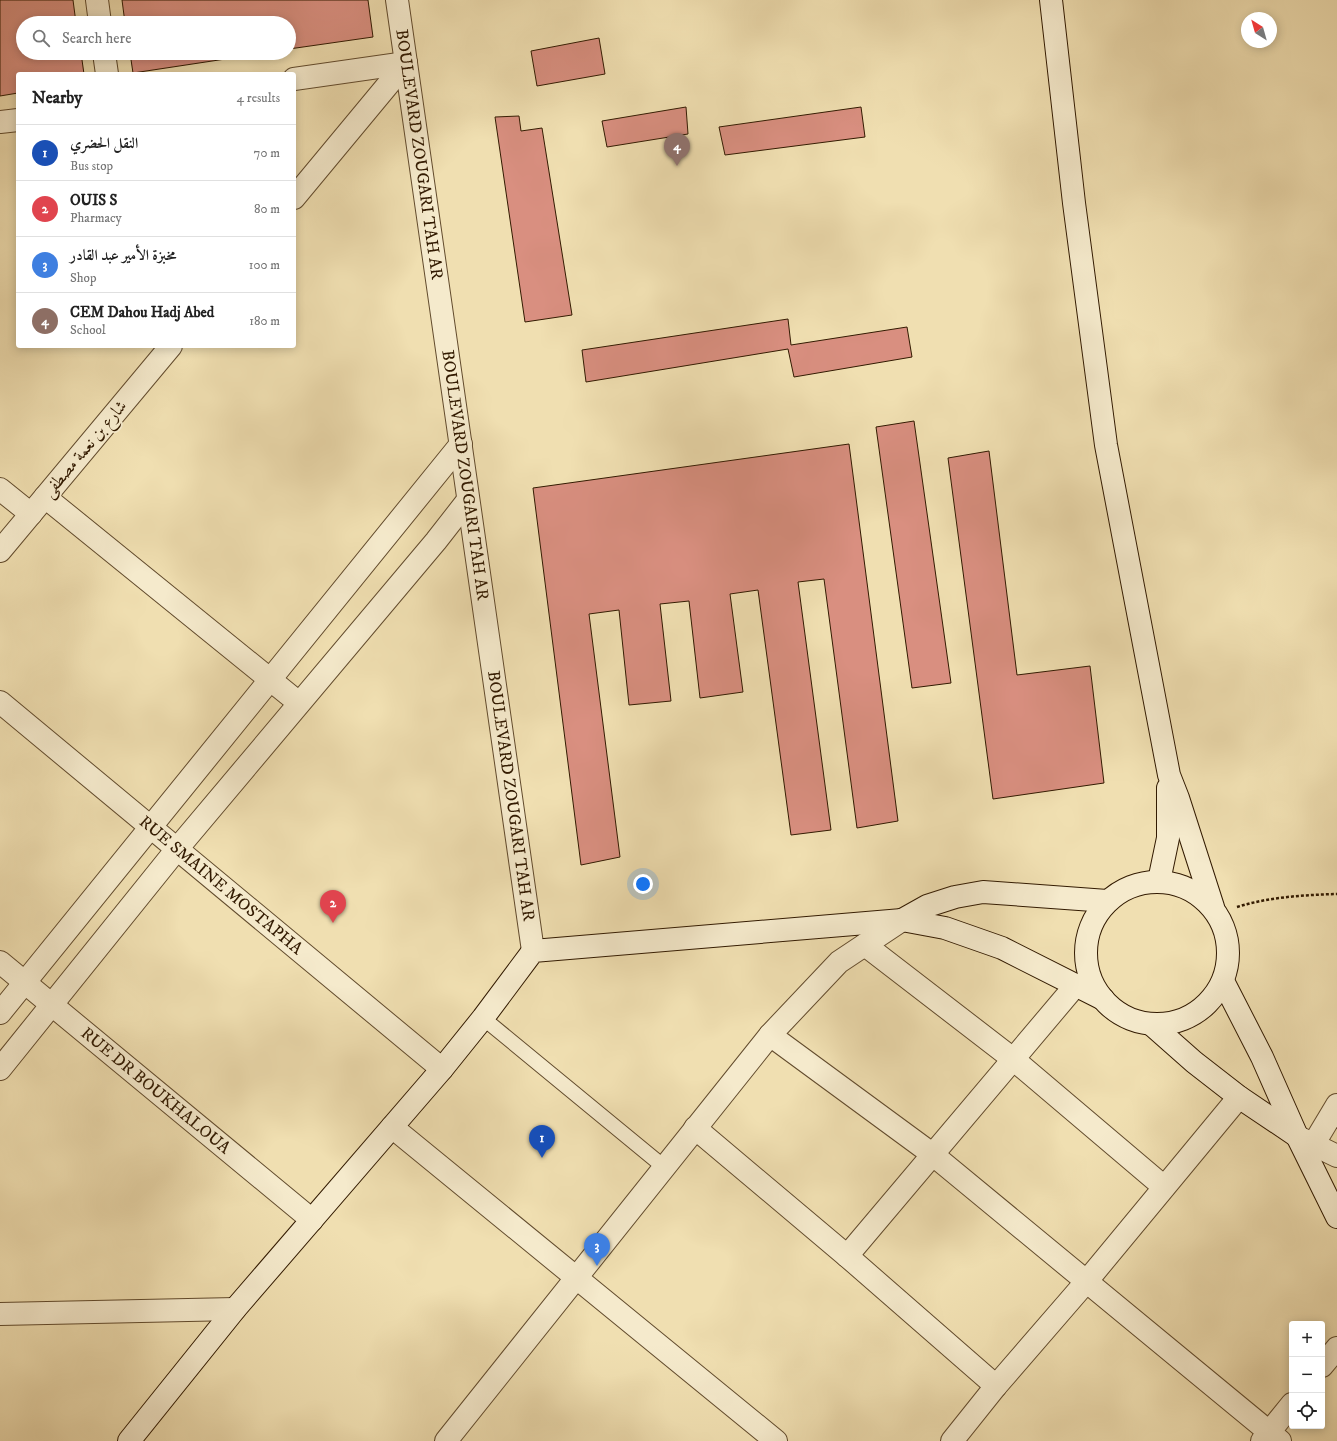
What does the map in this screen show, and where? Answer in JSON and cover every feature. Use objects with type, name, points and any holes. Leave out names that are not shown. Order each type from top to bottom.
[{"type":"street","points":[[97,0],[99,16]]},
{"type":"street","name":"BOULEVARD ZOUGARI TAH AR","points":[[397,0],[532,951]]},
{"type":"street","points":[[1051,0],[1074,203],[1106,445],[1168,775],[1168,838],[1159,881]]},
{"type":"street","points":[[105,60],[107,72]]},
{"type":"street","points":[[296,79],[406,62]]},
{"type":"street","points":[[296,196],[406,62]]},
{"type":"street","points":[[0,122],[16,120]]},
{"type":"street","name":"شارع بن نعمة مصطفى","points":[[0,551],[169,348]]},
{"type":"street","points":[[0,1013],[461,444]]},
{"type":"street","points":[[0,489],[31,514]]},
{"type":"street","points":[[45,497],[299,703]]},
{"type":"street","points":[[0,1068],[177,849],[436,541],[468,500]]},
{"type":"street","name":"RUE SMAINE MOSTAPHA","points":[[0,702],[442,1069]]},
{"type":"street","points":[[130,1441],[235,1309],[442,1069],[483,1018],[532,951],[902,920],[945,928],[1002,948],[1103,1000],[1117,1012],[1133,1020],[1151,1024],[1174,1022],[1194,1014],[1211,1000],[1223,981],[1228,964],[1229,946],[1225,929],[1215,910],[1178,798],[1168,775]]},
{"type":"street","points":[[1103,1000],[1091,981],[1086,960],[1087,939],[1094,918],[1107,901],[1119,892],[1131,886],[1145,882],[1159,881],[1174,883],[1189,888],[1202,896],[1215,910]]},
{"type":"street","points":[[446,1441],[770,1035],[839,962],[902,920],[927,906],[955,896],[983,892],[1107,901]]},
{"type":"street","points":[[865,945],[1013,1059],[1164,1187]]},
{"type":"street","name":"RUE DR BOUKHALOUA","points":[[0,962],[312,1220]]},
{"type":"street","points":[[1223,981],[1305,1140],[1337,1217]]},
{"type":"street","points":[[847,1256],[1075,986]]},
{"type":"street","points":[[1151,1024],[1194,1062],[1239,1097],[1305,1140],[1337,1156]]},
{"type":"street","points":[[770,1035],[932,1154],[1270,1438],[1289,1409]]},
{"type":"street","points":[[952,1441],[996,1386],[1086,1282],[1239,1097]]},
{"type":"street","points":[[1305,1140],[1337,1105]]},
{"type":"street","points":[[392,1127],[776,1441]]},
{"type":"street","points":[[695,1128],[847,1256],[996,1386]]},
{"type":"street","points":[[0,1314],[235,1309]]},
{"type":"street","points":[[1325,1362],[1337,1348]]},
{"type":"lane","points":[[483,1018],[664,1168]]},
{"type":"path","points":[[1215,910],[1271,899],[1303,895],[1337,894]]},
{"type":"building","points":[[0,0],[73,0],[75,16],[16,16],[16,60],[82,60],[84,72],[16,72],[16,93],[0,96]]},
{"type":"building","points":[[122,0],[368,0],[373,37],[296,48],[296,16],[124,16]]},
{"type":"building","points":[[599,38],[605,74],[537,86],[531,51]]},
{"type":"building","points":[[131,60],[219,60],[140,72],[133,72]]},
{"type":"building","points":[[686,107],[688,134],[607,147],[602,121]]},
{"type":"building","points":[[861,107],[865,137],[725,155],[719,127]]},
{"type":"building","points":[[519,116],[521,131],[542,128],[572,315],[525,322],[495,117]]},
{"type":"building","points":[[788,319],[791,345],[907,327],[912,357],[794,377],[788,349],[586,382],[582,350]]},
{"type":"building","points":[[914,421],[951,683],[912,688],[876,427]]},
{"type":"building","points":[[849,444],[898,821],[857,828],[824,579],[798,582],[831,830],[791,835],[758,590],[730,594],[743,692],[700,698],[689,601],[660,604],[671,701],[629,705],[619,610],[589,614],[620,857],[581,865],[533,488]]},
{"type":"building","points":[[989,451],[1017,675],[1090,666],[1104,783],[993,799],[948,458]]},
{"type":"place","name":"CEM Dahou Hadj Abed","points":[[677,166]]},
{"type":"place","name":"OUIS S","points":[[333,923]]},
{"type":"place","name":"النقل الحضري","points":[[542,1158]]},
{"type":"place","name":"مخبزة الأمير عبد القادر","points":[[597,1266]]}]
